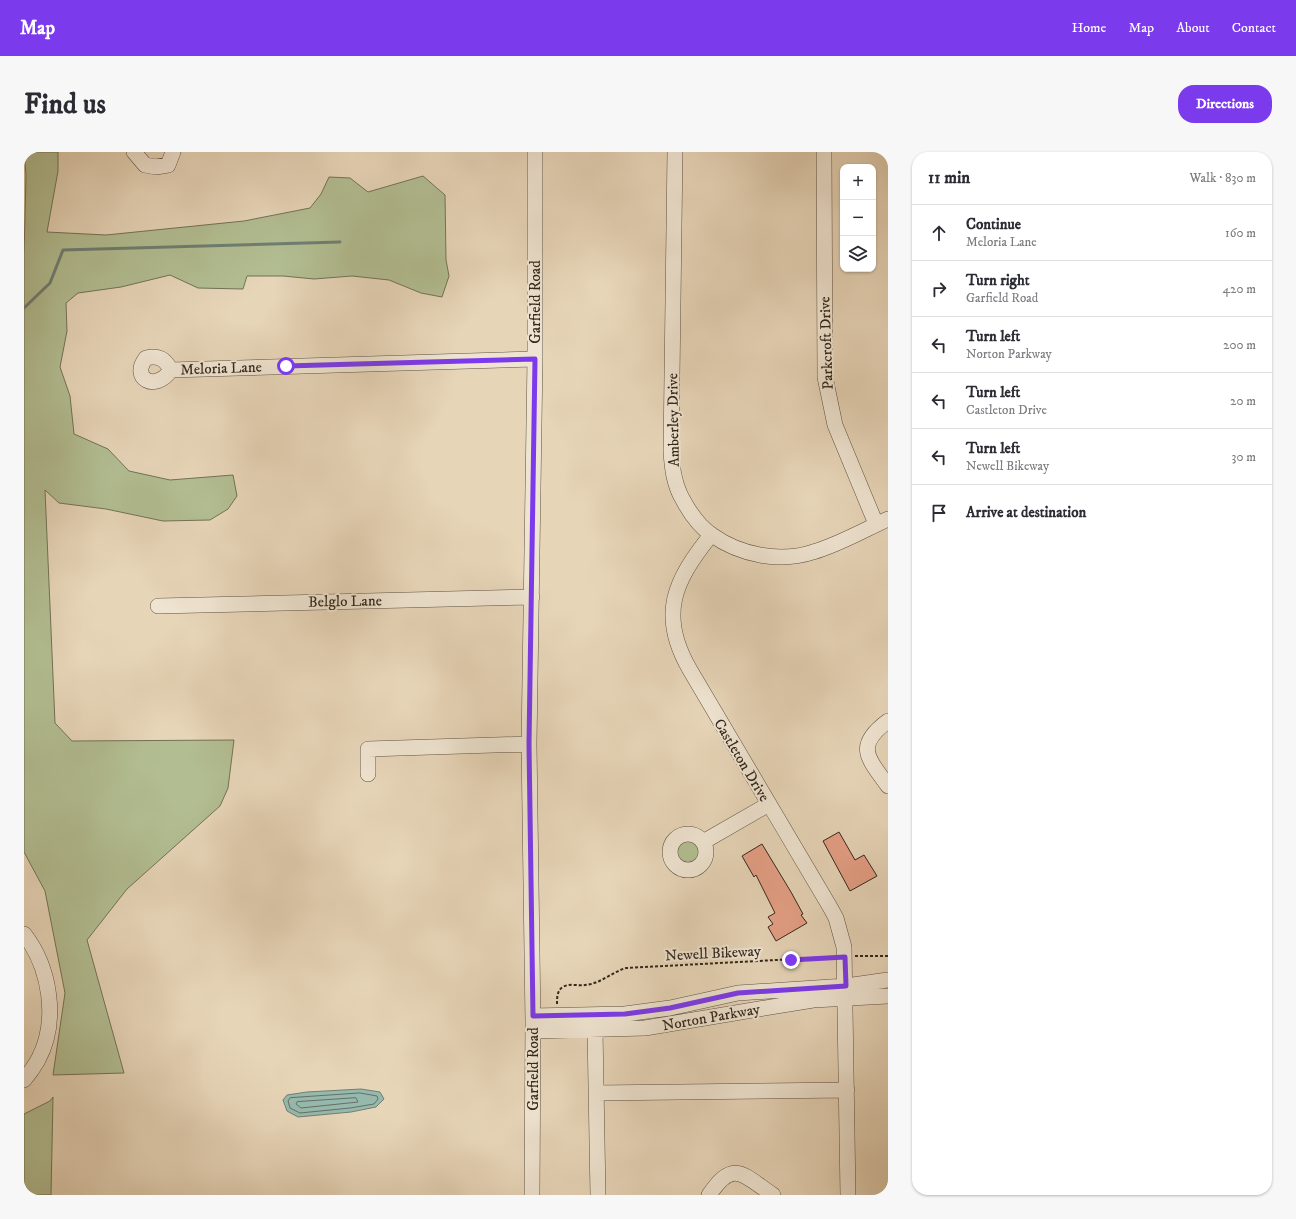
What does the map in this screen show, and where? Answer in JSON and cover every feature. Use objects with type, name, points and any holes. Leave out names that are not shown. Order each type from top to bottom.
[{"type":"street","points":[[134,152],[145,166],[156,167],[168,165],[173,152],[176,152]]},
{"type":"street","name":"Garfield Road","points":[[532,1195],[533,1016],[529,744],[535,359],[535,152]]},
{"type":"street","name":"Amberley Drive","points":[[675,152],[672,465],[674,476],[683,500],[693,516],[711,535],[731,546],[759,556],[785,556],[814,552],[882,521]]},
{"type":"street","name":"Parkcroft Drive","points":[[824,152],[825,377],[835,426],[882,521]]},
{"type":"street","name":"Meloria Lane","points":[[171,370],[535,359]]},
{"type":"street","name":"Castleton Drive","points":[[711,535],[687,567],[678,585],[674,606],[674,634],[686,665],[836,918],[843,940],[846,992],[848,1195]]},
{"type":"street","name":"Belglo Lane","points":[[158,606],[532,597]]},
{"type":"street","points":[[888,721],[874,731],[868,742],[867,748],[870,762],[888,786]]},
{"type":"street","points":[[368,774],[368,749],[529,744]]},
{"type":"street","points":[[703,842],[769,804]]},
{"type":"street","points":[[24,934],[38,956],[45,974],[50,999],[48,1032],[39,1059],[26,1075]]},
{"type":"street","name":"Norton Parkway","points":[[533,1031],[645,1028],[846,992],[888,980]]},
{"type":"street","name":"Norton Parkway","points":[[533,1016],[625,1014],[670,1008],[738,993],[846,992],[888,996]]},
{"type":"street","points":[[595,1030],[598,1195]]},
{"type":"street","points":[[596,1093],[847,1090]]},
{"type":"street","points":[[709,1195],[724,1177],[731,1172],[738,1172],[773,1195]]},
{"type":"path","name":"Newell Bikeway","points":[[557,1004],[559,991],[564,986],[591,984],[613,972],[626,968],[888,956]]},
{"type":"green space","points":[[24,152],[58,152],[58,171],[47,232],[106,235],[244,221],[310,208],[321,194],[329,177],[350,178],[368,192],[423,176],[445,195],[446,260],[449,276],[442,297],[421,293],[389,280],[352,276],[314,279],[283,276],[247,276],[243,289],[198,288],[170,275],[121,287],[78,293],[66,303],[67,331],[60,367],[70,396],[74,434],[108,449],[129,471],[170,480],[233,475],[237,496],[228,509],[210,520],[163,521],[106,509],[59,503],[45,490],[55,723],[72,741],[234,740],[228,788],[220,806],[127,889],[87,940],[124,1073],[53,1075],[65,993],[45,891],[24,852],[24,256],[26,175]]},
{"type":"green space","points":[[688,839],[697,843],[701,852],[697,861],[688,865],[679,861],[675,852],[679,843]]},
{"type":"green space","points":[[53,1097],[51,1195],[24,1195],[24,1114],[50,1101]]},
{"type":"water","points":[[361,1089],[380,1092],[384,1099],[376,1107],[351,1112],[298,1117],[287,1111],[283,1100],[287,1095],[307,1092]]},
{"type":"building","points":[[839,832],[855,860],[864,855],[877,876],[850,891],[823,841]]},
{"type":"building","points":[[762,844],[791,892],[803,914],[801,915],[807,923],[776,941],[768,927],[773,924],[768,917],[775,913],[756,875],[754,877],[742,856]]},
{"type":"waterway","points":[[24,308],[50,283],[63,250],[340,242]]},
{"type":"route","points":[[286,366],[535,359],[529,744],[533,1016],[625,1014],[670,1008],[738,993],[846,986],[845,957],[791,960]]}]
